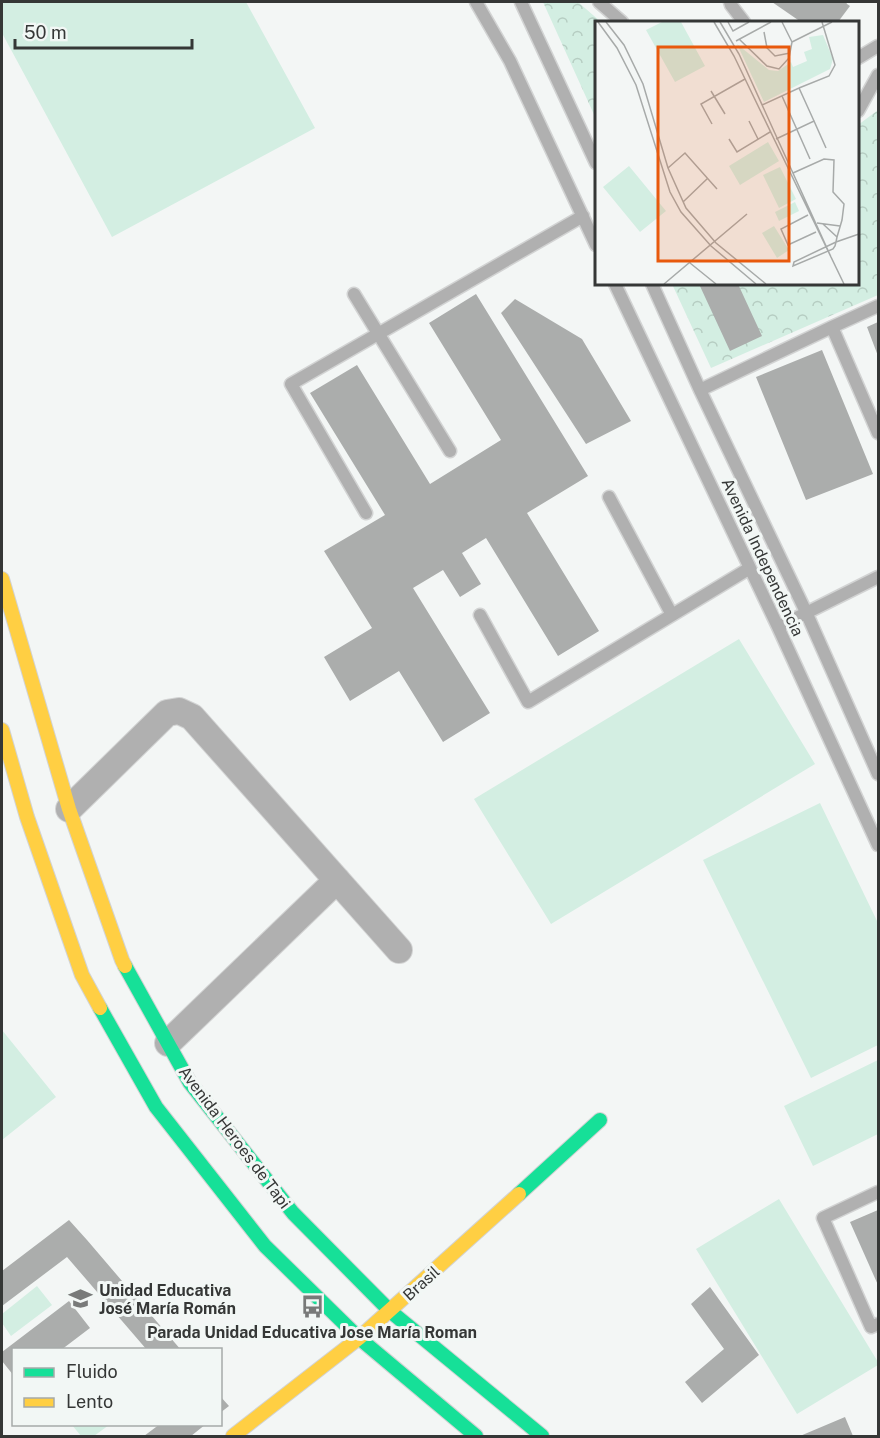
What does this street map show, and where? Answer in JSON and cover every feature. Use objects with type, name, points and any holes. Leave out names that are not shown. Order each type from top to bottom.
[{"type":"main road","name":"Avenida Heroes de Tapi","points":[[2,579],[69,809],[122,960],[190,1083],[293,1214],[390,1311],[542,1437]]},
{"type":"main road","points":[[2,730],[27,817],[82,975],[156,1107],[265,1246],[359,1338],[476,1437]]},
{"type":"main road","name":"Brasil","points":[[233,1437],[359,1338],[600,1120]]},
{"type":"street","points":[[69,809],[167,713],[179,711],[192,717],[399,950]]},
{"type":"street","points":[[168,1043],[337,880]]},
{"type":"lane","points":[[476,2],[510,61],[595,241]]},
{"type":"lane","points":[[521,2],[595,159]]},
{"type":"lane","points":[[599,2],[621,21]]},
{"type":"lane","points":[[730,2],[743,21]]},
{"type":"lane","points":[[859,57],[879,46]]},
{"type":"lane","points":[[859,109],[879,75]]},
{"type":"lane","points":[[366,513],[291,384],[582,216]]},
{"type":"lane","name":"Avenida Independencia","points":[[615,285],[879,845]]},
{"type":"lane","name":"Avenida Independencia","points":[[652,285],[806,612],[879,774]]},
{"type":"lane","points":[[354,294],[450,452]]},
{"type":"lane","points":[[700,390],[879,306]]},
{"type":"lane","points":[[832,327],[879,433]]},
{"type":"lane","points":[[609,496],[672,615]]},
{"type":"lane","points":[[480,615],[528,702],[750,568]]},
{"type":"lane","points":[[778,627],[879,577]]},
{"type":"lane","points":[[879,1192],[823,1218],[871,1327],[879,1324]]},
{"type":"green space","points":[[2,2],[246,2],[315,128],[112,237],[2,33]]},
{"type":"green space","points":[[543,2],[578,2],[600,21],[595,21],[595,117]]},
{"type":"green space","points":[[878,110],[878,295],[711,368],[672,285],[859,285],[859,124]]},
{"type":"green space","points":[[739,639],[815,764],[551,924],[474,799]]},
{"type":"green space","points":[[820,803],[878,923],[878,1045],[811,1078],[703,860]]},
{"type":"green space","points":[[2,1030],[56,1097],[2,1140]]},
{"type":"green space","points":[[878,1060],[878,1134],[813,1166],[784,1106]]},
{"type":"green space","points":[[779,1199],[878,1362],[878,1365],[797,1414],[696,1249]]},
{"type":"green space","points":[[37,1286],[52,1305],[11,1336],[2,1323],[2,1314]]},
{"type":"green space","points":[[73,1426],[108,1426],[94,1436],[81,1436]]},
{"type":"building","points":[[772,2],[846,2],[850,6],[839,21],[800,21]]},
{"type":"building","points":[[699,285],[738,285],[762,336],[730,351]]},
{"type":"building","points":[[476,294],[588,476],[527,513],[599,631],[558,656],[486,538],[462,553],[481,584],[460,597],[443,570],[413,588],[490,713],[443,742],[399,671],[350,701],[324,657],[372,628],[324,551],[385,515],[310,393],[357,365],[430,484],[501,440],[429,323]]},
{"type":"building","points":[[515,299],[582,339],[631,421],[586,444],[501,313]]},
{"type":"building","points":[[878,322],[878,356],[867,327]]},
{"type":"building","points":[[822,350],[873,474],[806,500],[756,377]]},
{"type":"building","points":[[878,1210],[878,1285],[850,1222]]},
{"type":"building","points":[[69,1220],[179,1348],[145,1348],[67,1257],[2,1306],[2,1271]]},
{"type":"building","points":[[710,1287],[759,1355],[702,1403],[685,1382],[724,1349],[691,1304]]},
{"type":"building","points":[[69,1301],[90,1328],[64,1348],[12,1348],[12,1374],[2,1361],[2,1352]]},
{"type":"building","points":[[222,1398],[229,1406],[222,1411]]},
{"type":"building","points":[[845,1417],[853,1436],[800,1436]]},
{"type":"building","points":[[157,1426],[204,1426],[191,1436],[144,1436]]},
{"type":"traffic: fast","points":[[125,966],[190,1083],[293,1213],[390,1311],[542,1436]]},
{"type":"traffic: fast","points":[[100,1008],[156,1107],[265,1246],[359,1338],[476,1436]]},
{"type":"traffic: fast","points":[[519,1194],[600,1120]]},
{"type":"traffic: slow","points":[[2,579],[69,809],[125,966]]},
{"type":"traffic: slow","points":[[2,730],[27,817],[82,975],[100,1008]]},
{"type":"traffic: slow","points":[[233,1436],[359,1338],[519,1194]]},
{"type":"place","name":"Unidad Educativa José María Román","points":[[81,1299]]},
{"type":"place","name":"Parada Unidad Educativa Jose María Roman","points":[[312,1307]]}]
